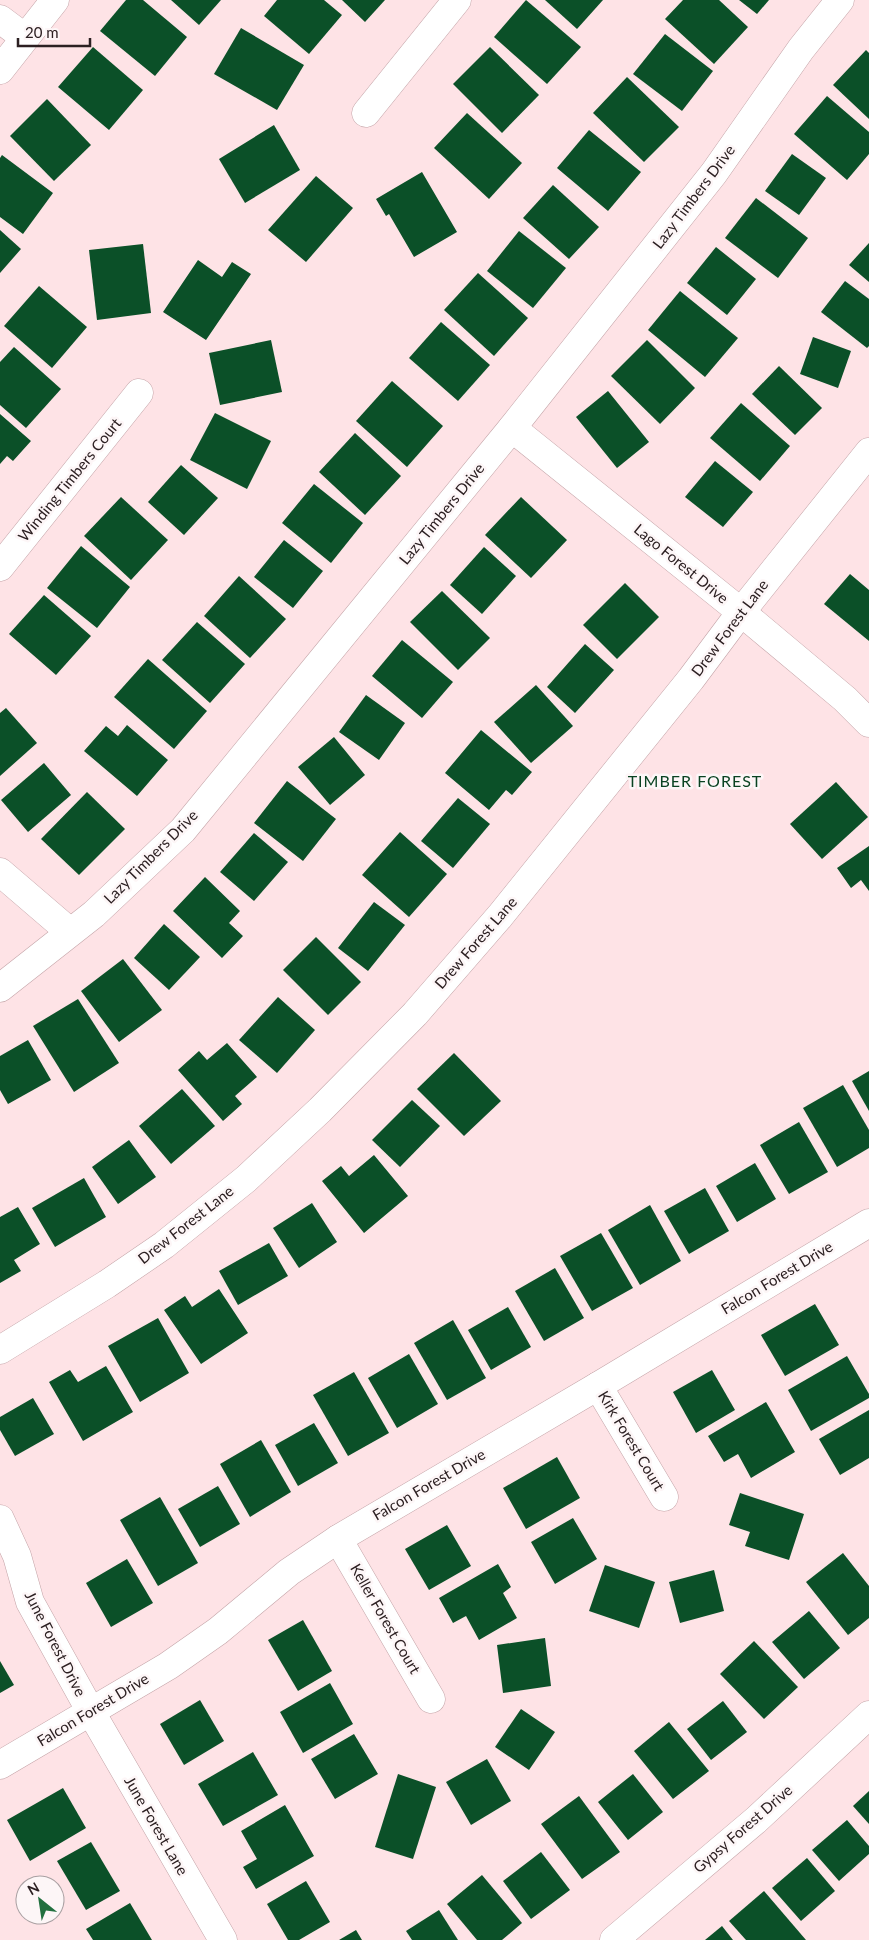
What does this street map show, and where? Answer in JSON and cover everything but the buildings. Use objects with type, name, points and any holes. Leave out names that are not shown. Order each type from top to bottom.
[{"type":"street","points":[[0,70],[24,37],[55,0]]},
{"type":"street","points":[[366,113],[457,0]]},
{"type":"street","name":"Lazy Timbers Drive","points":[[0,988],[94,914],[183,830],[512,428],[714,173],[801,49],[840,0]]},
{"type":"street","points":[[0,18],[24,37]]},
{"type":"street","name":"Winding Timbers Court","points":[[0,566],[139,394]]},
{"type":"street","name":"Lago Forest Drive","points":[[512,428],[741,612],[846,699],[869,723]]},
{"type":"street","name":"Drew Forest Lane","points":[[0,1350],[107,1284],[164,1245],[246,1179],[320,1110],[415,1014],[500,916],[691,679],[741,612],[869,452]]},
{"type":"street","points":[[0,872],[70,932]]},
{"type":"street","name":"Falcon Forest Drive","points":[[0,1765],[168,1666],[211,1636],[289,1572],[338,1539],[867,1227]]},
{"type":"street","name":"Kirk Forest Court","points":[[598,1386],[664,1497]]},
{"type":"street","name":"June Forest Drive","points":[[0,1519],[17,1556],[30,1602],[90,1712]]},
{"type":"street","name":"Keller Forest Court","points":[[338,1539],[431,1699]]},
{"type":"street","name":"June Forest Lane","points":[[90,1712],[223,1940]]},
{"type":"street","name":"Gypsy Forest Drive","points":[[614,1940],[756,1820],[869,1715]]},
{"type":"district","name":"TIMBER FOREST","points":[[695,781]]}]
